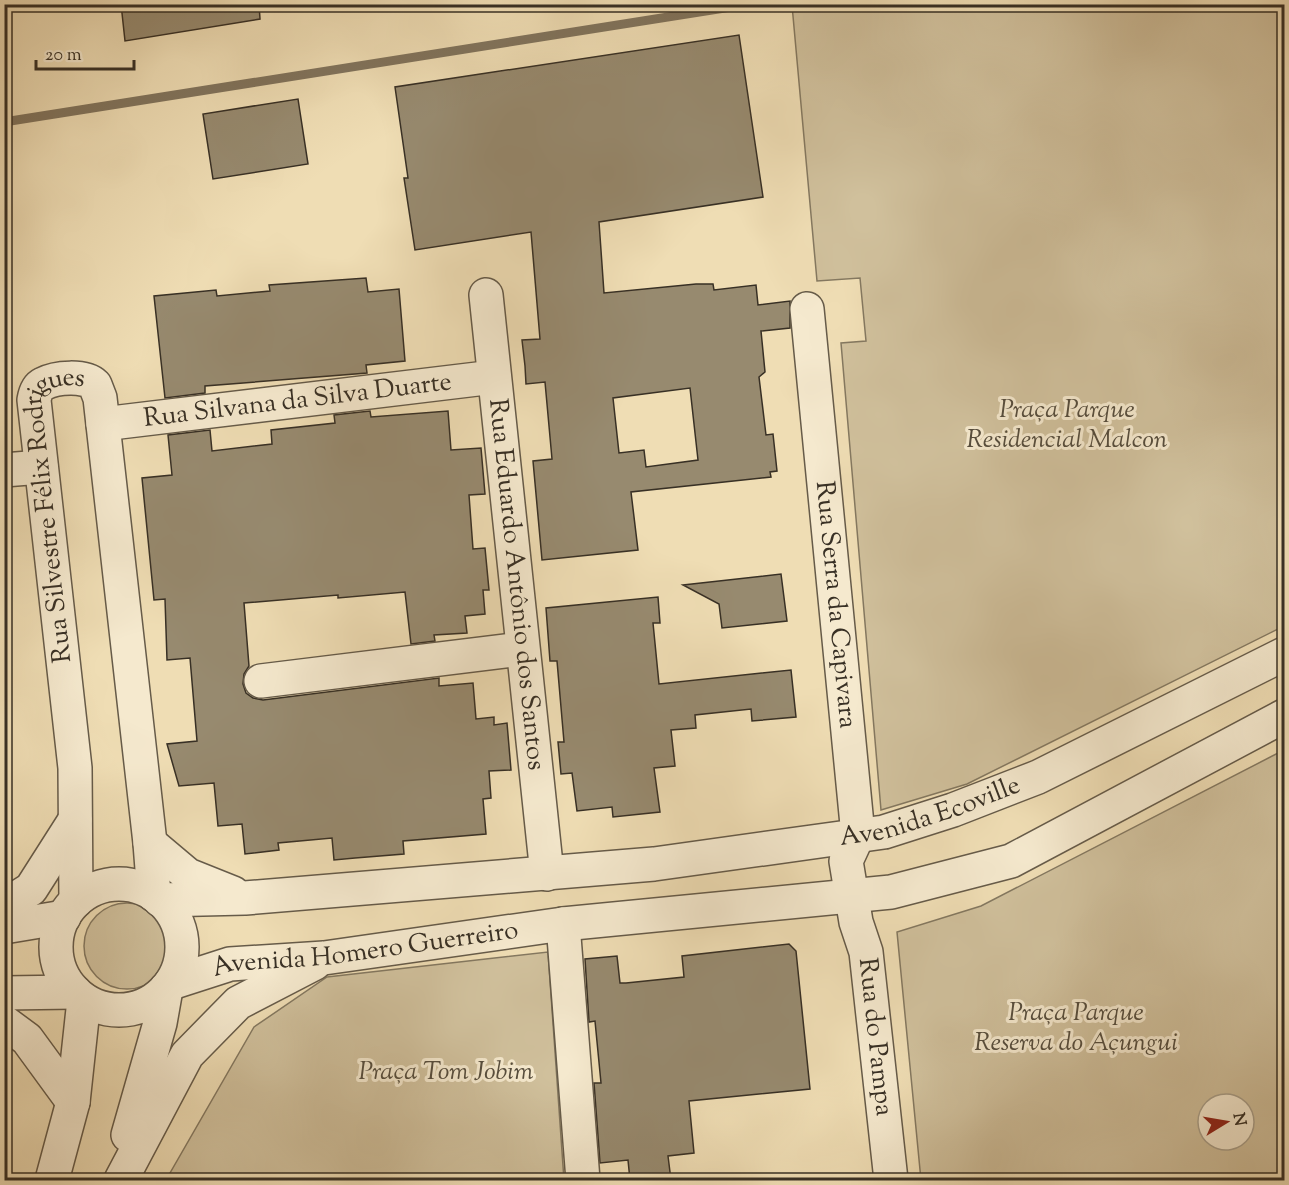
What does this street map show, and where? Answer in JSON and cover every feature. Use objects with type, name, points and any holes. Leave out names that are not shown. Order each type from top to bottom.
[{"type":"street","name":"Rua Eduardo Antônio dos Santos","points":[[486,295],[521,649],[547,874]]},
{"type":"street","name":"Rua Serra da Capivara","points":[[807,309],[858,835],[846,861],[851,896]]},
{"type":"street","name":"Rua Silvana da Silva Duarte","points":[[103,424],[494,377]]},
{"type":"street","name":"Rua Silvestre Félix Rodrigues","points":[[70,909],[75,820],[75,768],[34,400],[37,390],[45,382],[84,378],[98,390],[157,898]]},
{"type":"street","points":[[4,470],[41,467]]},
{"type":"street","points":[[261,681],[521,649]]},
{"type":"street","name":"Avenida Ecoville","points":[[547,874],[654,864],[884,832],[926,819],[1038,777],[1284,654]]},
{"type":"street","points":[[583,1180],[563,924],[891,892],[1011,861],[1284,716]]},
{"type":"street","points":[[4,906],[31,889],[75,820]]},
{"type":"street","points":[[150,843],[188,875],[245,898]]},
{"type":"street","name":"Avenida Homero Guerreiro","points":[[157,898],[245,898],[547,874]]},
{"type":"street","points":[[116,1180],[160,1023],[168,986],[178,967],[181,949],[180,931],[172,914],[157,898],[139,888],[114,885],[90,891],[70,909],[57,936],[57,957],[63,976],[80,996],[105,1009],[127,1010],[149,1003],[168,986]]},
{"type":"street","name":"Rua do Pampa","points":[[851,896],[866,952],[891,1180]]},
{"type":"street","points":[[4,927],[70,909]]},
{"type":"street","name":"Avenida Homero Guerreiro","points":[[168,986],[230,964],[324,958],[563,924]]},
{"type":"street","points":[[121,1180],[187,1055],[238,1003],[324,958]]},
{"type":"street","points":[[4,993],[80,996]]},
{"type":"street","points":[[52,1180],[73,1102],[80,996]]},
{"type":"street","points":[[4,1022],[27,1039],[73,1102]]},
{"type":"green space","name":"Praça Parque Residencial Malcon","points":[[792,5],[1284,5],[1284,626],[967,784],[881,810],[841,343],[866,341],[860,278],[817,281]]},
{"type":"green space","name":"Praça Parque Reserva do Açungui","points":[[1284,750],[1284,1180],[921,1180],[897,932],[981,906]]},
{"type":"green space","points":[[127,903],[144,906],[158,915],[167,929],[170,946],[167,963],[158,977],[144,986],[127,989],[110,986],[96,977],[87,963],[84,946],[87,929],[96,915],[110,906]]},
{"type":"green space","name":"Praça Tom Jobim","points":[[548,952],[564,1180],[166,1180],[254,1027],[327,977]]},
{"type":"building","points":[[121,4],[259,4],[260,19],[125,41]]},
{"type":"building","points":[[739,35],[763,197],[599,222],[604,293],[696,284],[713,284],[714,290],[756,285],[758,305],[790,301],[790,328],[761,331],[765,372],[759,377],[766,435],[773,434],[777,471],[770,472],[771,477],[631,492],[638,550],[542,560],[533,461],[552,459],[545,382],[526,384],[522,340],[540,339],[531,232],[415,250],[404,178],[408,178],[395,87]],"holes":[[[690,388],[698,460],[646,467],[644,450],[619,453],[613,398]]]},
{"type":"building","points":[[298,99],[308,164],[213,179],[203,114]]},
{"type":"building","points":[[366,278],[368,292],[399,289],[405,361],[366,365],[367,373],[205,386],[205,393],[165,398],[154,296],[216,290],[217,296],[270,291],[269,285]]},
{"type":"building","points":[[370,411],[371,417],[448,411],[451,450],[481,448],[485,494],[469,495],[473,549],[485,548],[489,590],[483,590],[485,614],[465,616],[467,633],[434,635],[435,641],[411,644],[405,592],[244,603],[249,666],[244,674],[243,684],[246,693],[253,698],[263,700],[439,678],[439,686],[473,683],[476,719],[494,717],[494,725],[507,723],[511,770],[489,771],[491,798],[483,799],[486,834],[403,841],[404,854],[334,860],[332,838],[278,843],[279,850],[245,854],[242,824],[218,826],[214,783],[179,786],[167,744],[197,741],[190,658],[167,660],[165,599],[154,600],[142,478],[172,475],[168,435],[210,430],[212,451],[272,444],[271,430],[335,423],[334,415]]},
{"type":"building","points":[[781,574],[787,621],[722,628],[719,604],[683,585]]},
{"type":"building","points":[[658,597],[660,623],[653,623],[659,684],[791,670],[796,717],[752,721],[751,709],[695,715],[696,728],[671,730],[675,766],[654,768],[660,812],[613,817],[612,807],[577,811],[572,773],[561,774],[558,742],[564,742],[557,661],[550,661],[546,608]]},
{"type":"building","points":[[789,944],[796,951],[810,1089],[689,1101],[694,1153],[668,1156],[671,1180],[630,1180],[628,1160],[600,1163],[594,1083],[601,1083],[595,1021],[589,1022],[585,959],[617,956],[620,983],[626,983],[684,977],[682,956]]},
{"type":"waterway","points":[[4,122],[750,4]]}]
